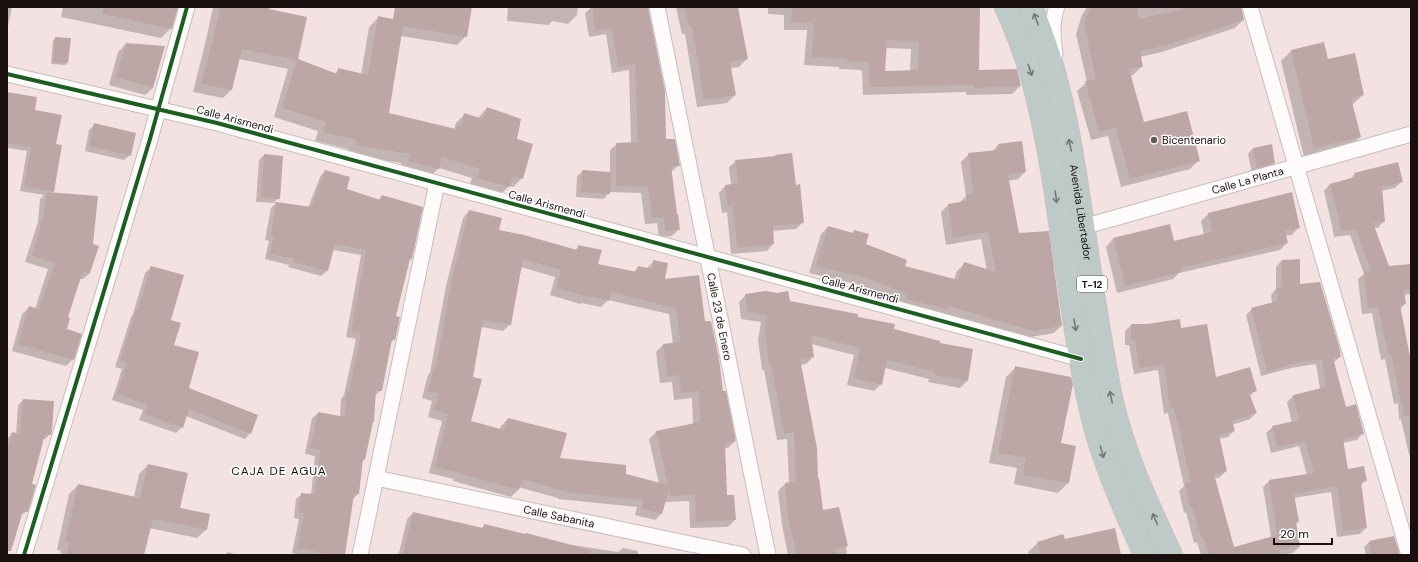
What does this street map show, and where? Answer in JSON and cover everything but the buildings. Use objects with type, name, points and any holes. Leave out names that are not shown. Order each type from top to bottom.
[{"type":"highway","name":"Avenida Libertador","points":[[1006,7],[1027,61],[1034,83],[1041,115],[1050,159],[1088,402],[1104,459],[1145,555]]},
{"type":"highway","name":"Avenida Libertador","points":[[1031,7],[1049,53],[1056,77],[1073,155],[1083,227],[1111,397],[1118,426],[1134,474],[1170,555]]},
{"type":"street","points":[[24,555],[158,109],[187,7]]},
{"type":"street","name":"Calle 23 de Enero","points":[[657,7],[768,555]]},
{"type":"street","points":[[1056,77],[1053,31],[1054,14],[1057,7]]},
{"type":"street","points":[[1250,7],[1409,555]]},
{"type":"street","name":"Calle Arismendi","points":[[7,74],[217,123],[1081,359]]},
{"type":"street","name":"Calle La Planta","points":[[1083,227],[1411,134]]},
{"type":"street","points":[[360,555],[437,183]]},
{"type":"street","name":"Calle Sabanita","points":[[376,478],[743,555]]},
{"type":"cycle path","points":[[24,555],[150,139],[187,7]]},
{"type":"cycle path","points":[[7,74],[217,123],[1081,359]]},
{"type":"place","name":"Bicentenario","points":[[1154,140]]},
{"type":"district","name":"CAJA DE AGUA","points":[[279,471]]}]
